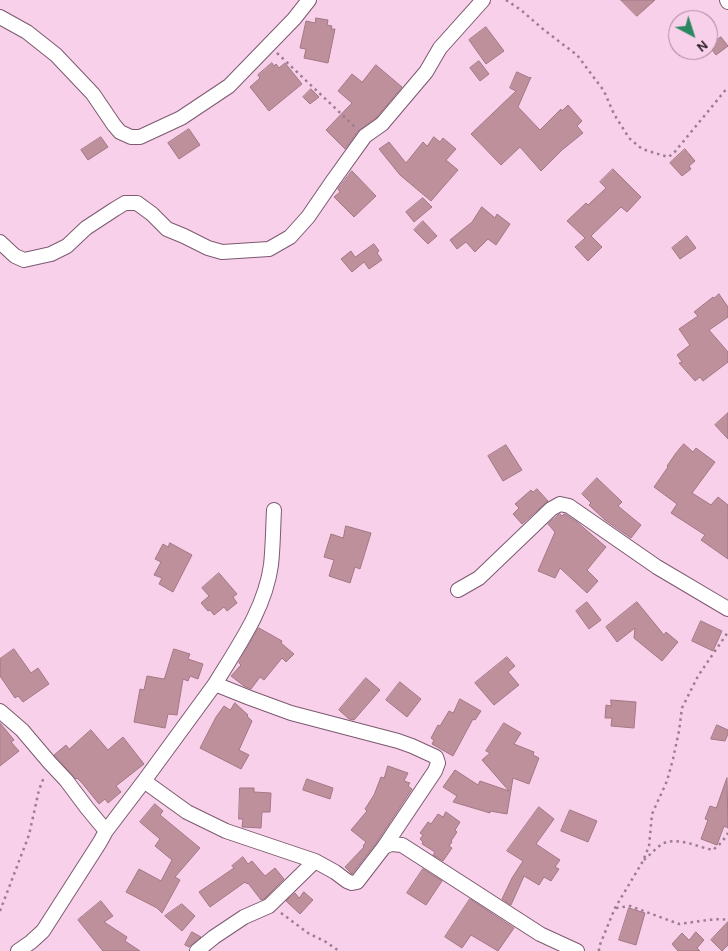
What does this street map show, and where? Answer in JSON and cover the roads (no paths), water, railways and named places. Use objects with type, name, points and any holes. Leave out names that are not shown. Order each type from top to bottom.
[{"type":"street","points":[[0,17],[27,32],[56,55],[93,94],[120,132],[131,137],[140,137],[181,118],[229,86],[294,20],[309,0]]},
{"type":"street","points":[[0,242],[15,256],[24,260],[51,254],[67,246],[86,228],[125,203],[137,203],[152,214],[167,229],[208,248],[222,252],[269,249],[290,237],[308,217],[365,136],[382,124],[426,72],[440,48],[483,0]]},
{"type":"street","points":[[458,590],[478,578],[551,509],[560,504],[569,506],[657,567],[728,608]]},
{"type":"street","points":[[18,951],[43,931],[106,831],[215,684],[252,622],[265,592],[271,565],[274,510]]},
{"type":"street","points":[[144,781],[187,812],[226,831],[315,861],[352,883],[358,882],[384,848],[435,771],[438,763],[436,757],[398,741],[291,713],[215,684]]},
{"type":"street","points":[[0,710],[22,730],[66,780],[106,831]]},
{"type":"street","points":[[384,848],[391,844],[402,845],[540,934],[577,951]]},
{"type":"street","points":[[197,951],[244,917],[269,906],[315,861]]}]
